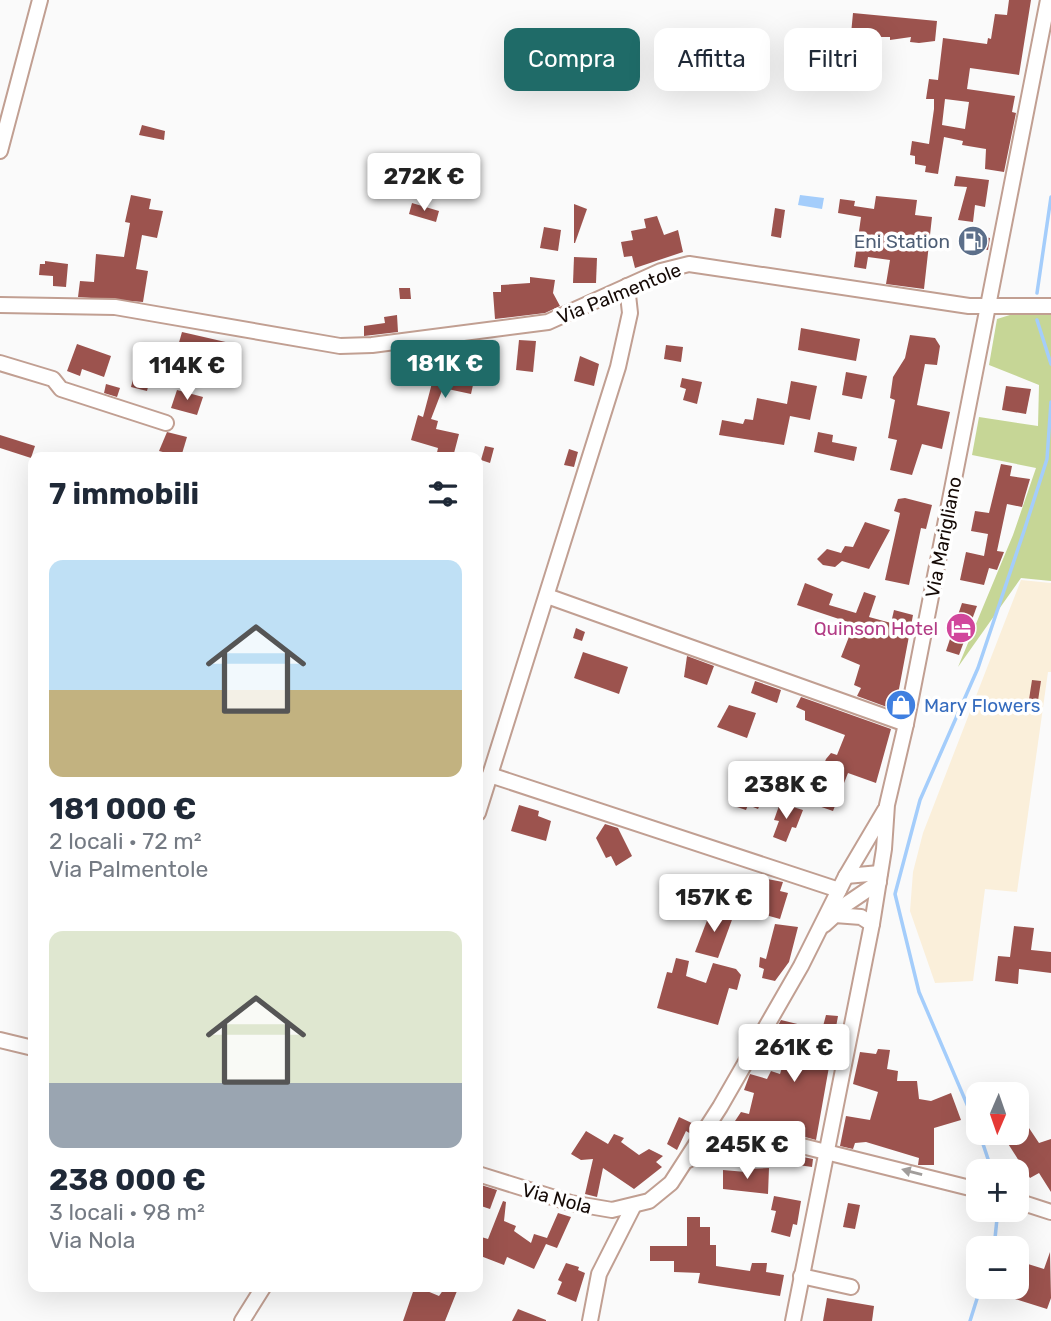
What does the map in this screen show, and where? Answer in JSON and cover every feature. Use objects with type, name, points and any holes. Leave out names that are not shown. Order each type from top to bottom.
[{"type":"street","points":[[0,151],[40,0]]},
{"type":"street","name":"Via Marigliano","points":[[793,1321],[872,924],[880,878],[887,805],[906,724],[1048,0]]},
{"type":"street","name":"Via Palmentole","points":[[0,305],[115,307],[298,340],[340,346],[372,345],[548,322],[675,266],[705,264],[989,306],[1051,306]]},
{"type":"street","points":[[483,797],[618,367],[630,313],[627,286]]},
{"type":"street","points":[[0,363],[53,379],[61,389],[166,422]]},
{"type":"street","points":[[547,596],[906,724]]},
{"type":"street","points":[[490,775],[839,890]]},
{"type":"street","name":"Via Nola","points":[[483,1176],[598,1210],[633,1207],[649,1201],[671,1184],[688,1160],[821,929],[846,876],[887,805]]},
{"type":"street","points":[[846,876],[880,878]]},
{"type":"street","name":"Via Nola","points":[[821,929],[842,907],[880,878]]},
{"type":"street","points":[[835,915],[861,917],[872,924]]},
{"type":"street","points":[[0,1040],[28,1047]]},
{"type":"street","points":[[688,1160],[712,1147],[798,1145],[966,1187]]},
{"type":"street","points":[[1029,1205],[1051,1212]]},
{"type":"street","points":[[590,1321],[599,1274],[633,1207]]},
{"type":"street","points":[[801,1276],[851,1287]]},
{"type":"street","points":[[242,1321],[260,1292]]},
{"type":"shaded area","points":[[1021,580],[1051,583],[1051,672],[1048,672],[1017,892],[985,889],[973,981],[935,983],[910,911],[913,872],[923,833]]},
{"type":"green space","points":[[1020,312],[1051,312],[1051,581],[1021,578],[958,667],[1013,535],[1036,468],[972,455],[979,417],[1038,426],[1039,385],[989,365],[997,319]]},
{"type":"water","points":[[800,195],[824,198],[822,209],[798,205]]},
{"type":"building","points":[[1009,0],[1031,0],[1019,75],[970,68],[967,89],[1015,96],[1012,112],[1016,113],[1004,172],[985,169],[986,149],[962,145],[963,141],[944,137],[938,174],[925,172],[926,166],[915,164],[915,156],[910,155],[912,141],[929,144],[934,99],[926,99],[929,79],[938,80],[943,38],[987,44],[988,38],[991,39],[995,14],[1007,15]],"holes":[[[945,99],[969,102],[965,129],[942,125]]]},
{"type":"building","points":[[853,13],[937,21],[935,41],[919,43],[910,42],[911,37],[890,40],[890,37],[882,37],[882,28],[852,28]]},
{"type":"building","points":[[142,125],[165,131],[164,140],[139,135]]},
{"type":"building","points":[[956,176],[989,180],[985,207],[975,205],[973,222],[958,220],[967,187],[954,186]]},
{"type":"building","points":[[131,195],[151,199],[149,209],[163,211],[157,238],[142,235],[136,269],[148,271],[143,302],[78,297],[80,281],[94,282],[96,254],[124,257],[130,223],[125,222]]},
{"type":"building","points":[[876,196],[917,200],[915,215],[932,217],[924,289],[886,284],[890,260],[868,257],[866,269],[854,267],[861,217],[838,213],[840,199],[855,201],[854,206],[874,209]]},
{"type":"building","points":[[412,203],[439,211],[436,222],[409,214]]},
{"type":"building","points":[[574,204],[587,209],[575,243],[574,243]]},
{"type":"building","points":[[775,208],[785,210],[781,238],[771,236]]},
{"type":"building","points":[[657,216],[664,235],[678,230],[683,252],[635,268],[632,256],[624,257],[621,242],[633,240],[631,231],[646,228],[644,219]]},
{"type":"building","points":[[544,227],[561,230],[558,251],[540,248]]},
{"type":"building","points":[[976,235],[990,238],[988,250],[974,247]]},
{"type":"building","points":[[574,257],[597,258],[596,283],[573,283]]},
{"type":"building","points":[[45,261],[68,264],[66,287],[53,286],[53,276],[39,275],[40,264],[45,264]]},
{"type":"building","points":[[530,277],[555,280],[553,293],[560,306],[545,313],[495,319],[493,292],[501,292],[501,285],[530,283]]},
{"type":"building","points":[[399,288],[410,288],[411,299],[400,299]]},
{"type":"building","points":[[397,315],[398,332],[364,336],[364,326],[385,323],[384,317]]},
{"type":"building","points":[[801,328],[860,339],[856,361],[798,350]]},
{"type":"building","points":[[182,332],[230,343],[222,367],[176,353]]},
{"type":"building","points":[[910,335],[935,338],[940,346],[937,365],[925,364],[917,405],[950,412],[942,449],[922,444],[912,475],[890,470],[897,440],[888,438],[895,400],[890,398],[893,377],[905,358]]},
{"type":"building","points":[[519,340],[536,341],[533,372],[516,370]]},
{"type":"building","points":[[77,344],[111,356],[104,377],[82,369],[80,376],[67,371]]},
{"type":"building","points":[[666,345],[683,347],[681,362],[664,359]]},
{"type":"building","points":[[441,349],[479,358],[471,394],[443,388],[431,419],[438,421],[436,429],[459,434],[454,452],[437,452],[438,448],[411,440],[418,415],[423,417]]},
{"type":"building","points":[[580,356],[599,364],[594,386],[574,381]]},
{"type":"building","points":[[150,359],[154,364],[147,391],[131,387],[136,368]]},
{"type":"building","points":[[846,372],[867,376],[862,399],[842,395]]},
{"type":"building","points":[[682,378],[702,382],[697,404],[683,400],[686,389],[680,387]]},
{"type":"building","points":[[791,381],[817,386],[810,420],[790,416],[784,445],[719,435],[722,420],[743,424],[745,419],[753,420],[757,398],[787,404]]},
{"type":"building","points":[[106,384],[120,388],[117,397],[104,393]]},
{"type":"building","points":[[1006,386],[1031,389],[1026,414],[1002,410]]},
{"type":"building","points":[[177,390],[203,397],[197,415],[171,408]]},
{"type":"building","points":[[167,432],[187,437],[182,452],[159,451]]},
{"type":"building","points":[[818,432],[833,435],[832,442],[857,447],[854,461],[814,452]]},
{"type":"building","points":[[0,435],[35,446],[33,452],[28,452],[28,457],[0,448]]},
{"type":"building","points":[[485,446],[494,448],[490,463],[483,461]]},
{"type":"building","points":[[569,449],[578,452],[574,467],[564,465]]},
{"type":"building","points":[[1001,464],[1012,466],[1010,476],[1030,479],[1022,507],[1007,504],[997,551],[1004,552],[997,570],[989,568],[984,585],[960,580],[966,552],[984,556],[988,534],[971,531],[975,511],[989,513]]},
{"type":"building","points":[[905,498],[932,505],[926,529],[921,528],[909,585],[885,580],[900,513],[894,511],[898,499]]},
{"type":"building","points":[[865,522],[890,530],[869,569],[842,561],[835,567],[823,565],[817,559],[827,549],[841,553],[845,546],[853,547]]},
{"type":"building","points":[[805,583],[833,594],[829,605],[856,613],[864,592],[876,596],[869,617],[891,623],[894,610],[913,615],[895,710],[857,696],[861,688],[854,685],[860,665],[841,657],[854,624],[797,605]]},
{"type":"building","name":"Quinson Hotel","points":[[962,603],[977,606],[959,655],[946,651]]},
{"type":"building","points":[[576,628],[585,632],[582,641],[573,638]]},
{"type":"building","points":[[583,652],[628,667],[619,694],[574,678]]},
{"type":"building","points":[[687,656],[714,666],[707,685],[684,677]]},
{"type":"building","points":[[1032,680],[1041,681],[1037,707],[1028,706]]},
{"type":"building","points":[[755,681],[781,690],[777,703],[751,693]]},
{"type":"building","points":[[801,697],[891,729],[876,783],[848,773],[833,811],[804,801],[811,785],[816,784],[826,759],[831,753],[837,755],[845,735],[805,720],[805,711],[796,707]]},
{"type":"building","points":[[729,705],[756,713],[747,738],[717,727]]},
{"type":"building","points":[[745,791],[762,800],[758,809],[748,805],[746,810],[737,807]]},
{"type":"building","points":[[780,803],[803,810],[796,828],[792,827],[786,842],[773,837],[779,821],[774,820]]},
{"type":"building","points":[[519,805],[539,811],[538,816],[551,821],[546,841],[511,831]]},
{"type":"building","points":[[605,824],[618,828],[632,856],[616,866],[611,856],[606,858],[596,838]]},
{"type":"building","points":[[757,877],[783,882],[780,891],[788,893],[780,919],[747,910]]},
{"type":"building","points":[[711,910],[733,917],[718,958],[695,952]]},
{"type":"building","points":[[775,924],[798,927],[789,962],[775,981],[762,978],[764,969],[759,967],[760,957],[766,959]]},
{"type":"building","points":[[1014,926],[1034,928],[1031,950],[1051,952],[1051,973],[1019,969],[1018,984],[995,981],[998,956],[1010,957]]},
{"type":"building","points":[[676,958],[689,961],[686,976],[706,983],[713,963],[736,969],[741,975],[737,990],[729,988],[718,1025],[657,1008],[667,972],[672,973]]},
{"type":"building","points":[[826,1015],[838,1016],[816,1140],[798,1135],[759,1134],[760,1126],[735,1121],[741,1112],[749,1114],[754,1093],[744,1090],[750,1074],[767,1079],[771,1071],[780,1074],[792,1035],[776,1029],[781,1020],[822,1030]]},
{"type":"building","points":[[878,1049],[890,1050],[887,1069],[898,1071],[897,1081],[917,1081],[919,1099],[931,1101],[951,1093],[961,1120],[934,1128],[934,1165],[918,1165],[919,1158],[866,1142],[855,1143],[853,1149],[840,1146],[846,1116],[870,1120],[878,1092],[853,1084],[860,1052],[876,1054]]},
{"type":"building","points":[[679,1117],[696,1125],[691,1134],[686,1131],[677,1150],[667,1144]]},
{"type":"building","points":[[1029,1128],[1039,1143],[1051,1139],[1051,1192],[1039,1173],[1030,1178],[1029,1159],[1018,1159],[1009,1145],[1029,1145]]},
{"type":"building","points":[[586,1131],[608,1144],[614,1134],[624,1138],[621,1142],[639,1155],[649,1149],[663,1156],[656,1162],[662,1167],[634,1189],[603,1168],[597,1197],[585,1194],[593,1159],[581,1160],[571,1154]]},
{"type":"building","points":[[793,1155],[813,1159],[812,1167],[791,1164]]},
{"type":"building","points":[[769,1168],[768,1194],[723,1189],[723,1170],[746,1172],[747,1169]]},
{"type":"building","points":[[483,1186],[497,1190],[490,1209],[483,1207]]},
{"type":"building","points":[[774,1196],[801,1201],[797,1225],[793,1224],[790,1237],[771,1232],[776,1211],[771,1210]]},
{"type":"building","points":[[503,1201],[506,1202],[504,1221],[516,1226],[514,1231],[531,1243],[534,1234],[547,1238],[558,1213],[571,1217],[557,1248],[546,1244],[534,1269],[507,1257],[504,1265],[483,1257],[483,1238],[488,1239]]},
{"type":"building","points":[[848,1203],[860,1205],[855,1229],[843,1227]]},
{"type":"building","points":[[687,1217],[700,1217],[700,1227],[710,1227],[710,1245],[716,1245],[716,1266],[750,1271],[752,1263],[767,1263],[766,1272],[784,1275],[780,1296],[698,1283],[700,1273],[674,1272],[674,1261],[650,1261],[650,1246],[687,1246]]},
{"type":"building","points":[[1050,1252],[1051,1298],[1047,1309],[1015,1299],[1029,1299],[1029,1264],[1044,1269]]},
{"type":"building","points":[[566,1263],[579,1267],[578,1270],[585,1273],[576,1302],[557,1294],[562,1282],[558,1280]]},
{"type":"building","points":[[413,1292],[429,1292],[439,1296],[442,1292],[457,1292],[445,1321],[403,1321]]},
{"type":"building","points":[[827,1298],[874,1306],[872,1321],[823,1321]]},
{"type":"building","points":[[518,1309],[546,1320],[546,1321],[512,1321]]},
{"type":"waterway","points":[[1037,293],[1051,197]]},
{"type":"waterway","points":[[1037,320],[1051,364]]},
{"type":"waterway","points":[[966,1102],[919,992],[895,894],[920,800],[978,668],[1047,459],[1051,402]]},
{"type":"waterway","points":[[983,1145],[988,1159]]},
{"type":"waterway","points":[[995,1236],[997,1222]]},
{"type":"waterway","points":[[970,1321],[977,1299]]},
{"type":"place","name":"Eni Station","points":[[973,241]]},
{"type":"place","name":"Quinson Hotel","points":[[961,628]]},
{"type":"place","name":"Mary Flowers","points":[[901,705]]}]
